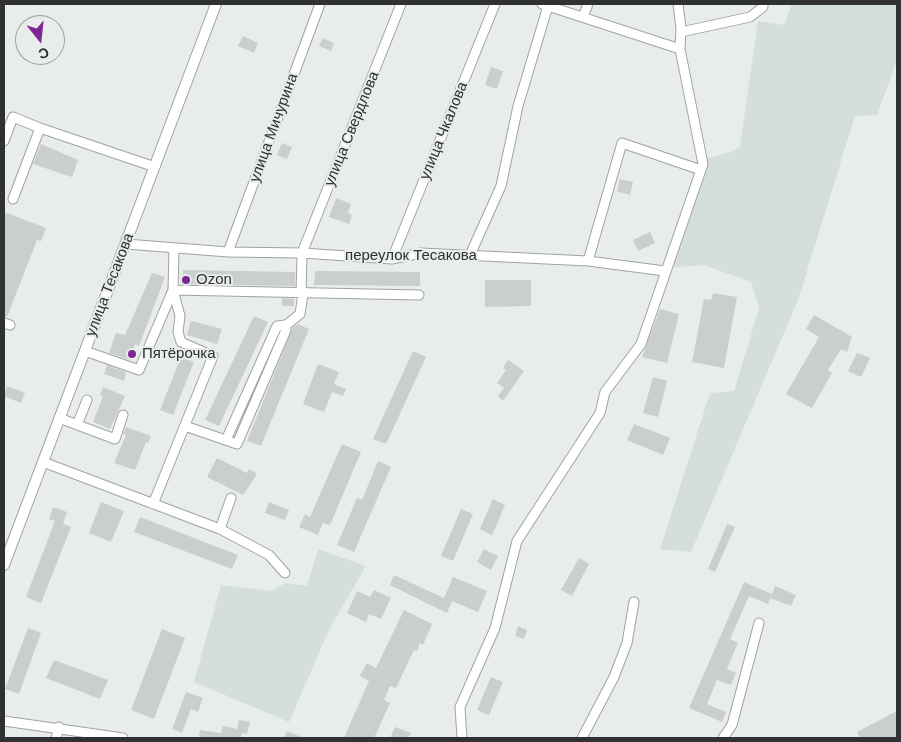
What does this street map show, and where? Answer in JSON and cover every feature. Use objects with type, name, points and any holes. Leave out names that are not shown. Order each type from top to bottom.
[{"type":"main road","name":"улица Тесакова","points":[[4,565],[216,4]]},
{"type":"street","name":"улица Мичурина","points":[[228,252],[320,4]]},
{"type":"street","name":"улица Свердлова","points":[[302,253],[401,4]]},
{"type":"street","name":"улица Чкалова","points":[[392,259],[495,4]]},
{"type":"street","points":[[583,17],[588,4]]},
{"type":"street","points":[[462,738],[460,707],[495,628],[518,541],[600,414],[605,392],[641,344],[703,164],[680,49],[681,32],[678,4]]},
{"type":"street","points":[[681,32],[750,17],[763,7],[763,4]]},
{"type":"street","points":[[470,256],[501,186],[518,106],[545,5],[680,49]]},
{"type":"street","points":[[4,141],[13,117],[155,167]]},
{"type":"street","points":[[13,199],[40,128]]},
{"type":"street","points":[[588,261],[622,143],[701,170]]},
{"type":"street","name":"переулок Тесакова","points":[[126,244],[228,252],[302,253],[392,259],[422,253],[588,261],[665,271]]},
{"type":"street","points":[[153,504],[213,356],[181,342],[178,332],[180,316],[173,290],[174,248]]},
{"type":"street","points":[[185,426],[237,444],[286,326],[300,314],[302,253]]},
{"type":"street","points":[[85,351],[139,370],[173,290]]},
{"type":"street","points":[[173,290],[419,295]]},
{"type":"street","points":[[77,425],[86,400]]},
{"type":"street","points":[[59,418],[114,440],[123,415]]},
{"type":"street","points":[[43,462],[220,529],[269,555],[285,572]]},
{"type":"street","points":[[220,529],[231,498]]},
{"type":"street","points":[[582,738],[614,676],[626,643],[634,602]]},
{"type":"street","points":[[723,738],[732,725],[760,623]]},
{"type":"street","points":[[4,721],[59,727],[123,738]]},
{"type":"street","points":[[56,738],[59,727]]},
{"type":"shaded area","points":[[792,4],[897,4],[897,60],[877,115],[855,116],[798,300],[691,552],[660,549],[710,393],[734,391],[759,308],[751,282],[704,265],[667,268],[705,159],[731,152],[740,146],[758,21],[784,25]]},
{"type":"shaded area","points":[[318,549],[366,566],[329,630],[289,722],[194,682],[221,585],[272,591],[285,583],[307,586]]},
{"type":"building","points":[[243,36],[258,43],[254,53],[238,46]]},
{"type":"building","points":[[323,38],[334,43],[331,51],[319,46]]},
{"type":"building","points":[[491,67],[503,71],[497,89],[485,85]]},
{"type":"building","points":[[282,143],[292,147],[287,159],[277,155]]},
{"type":"building","points":[[41,144],[78,160],[72,177],[33,164]]},
{"type":"building","points":[[620,179],[633,182],[630,195],[617,191]]},
{"type":"building","points":[[336,198],[351,204],[348,213],[352,215],[349,224],[329,217]]},
{"type":"building","points":[[4,212],[46,228],[41,241],[37,240],[7,317],[4,317]]},
{"type":"building","points":[[650,232],[655,243],[638,251],[633,240]]},
{"type":"building","points":[[183,270],[295,272],[295,286],[183,284]]},
{"type":"building","points":[[315,271],[420,272],[420,286],[314,285]]},
{"type":"building","points":[[152,273],[165,277],[139,346],[135,344],[130,360],[109,353],[116,333],[125,335]]},
{"type":"building","points":[[485,280],[531,280],[531,306],[485,307]]},
{"type":"building","points":[[713,293],[737,297],[724,368],[692,362],[704,299],[711,300]]},
{"type":"building","points":[[282,298],[294,299],[294,306],[282,306]]},
{"type":"building","points":[[660,309],[679,314],[667,363],[642,357]]},
{"type":"building","points":[[814,315],[852,337],[847,352],[841,349],[828,370],[832,373],[812,408],[786,394],[819,337],[806,329]]},
{"type":"building","points":[[254,316],[268,322],[219,426],[205,420]]},
{"type":"building","points":[[191,321],[222,329],[217,344],[187,335]]},
{"type":"building","points":[[298,324],[309,329],[261,446],[247,441],[293,327]]},
{"type":"building","points":[[413,351],[426,357],[386,444],[373,439]]},
{"type":"building","points":[[857,353],[870,358],[861,377],[848,371]]},
{"type":"building","points":[[181,357],[194,362],[173,415],[160,410]]},
{"type":"building","points":[[508,360],[524,371],[503,401],[498,396],[504,388],[497,383],[506,370],[503,368]]},
{"type":"building","points":[[318,364],[339,372],[334,384],[346,389],[343,396],[332,392],[324,412],[303,404]]},
{"type":"building","points":[[107,365],[126,372],[124,381],[104,374]]},
{"type":"building","points":[[653,377],[667,381],[658,417],[643,413]]},
{"type":"building","points":[[7,386],[25,393],[21,403],[4,396]]},
{"type":"building","points":[[103,387],[125,396],[110,429],[93,422],[103,396],[100,395]]},
{"type":"building","points":[[634,424],[670,438],[663,455],[627,440]]},
{"type":"building","points":[[126,427],[151,436],[148,443],[146,442],[135,470],[114,463],[126,435],[123,434]]},
{"type":"building","points":[[342,444],[361,452],[330,525],[323,523],[318,535],[299,527],[305,514],[310,517]]},
{"type":"building","points":[[217,458],[247,473],[249,469],[257,474],[243,495],[207,477]]},
{"type":"building","points":[[378,461],[391,467],[354,552],[337,545],[357,498],[362,500]]},
{"type":"building","points":[[493,499],[505,505],[492,535],[480,529]]},
{"type":"building","points":[[101,502],[124,511],[111,542],[89,533]]},
{"type":"building","points":[[269,502],[289,510],[285,520],[265,513]]},
{"type":"building","points":[[53,507],[67,512],[63,524],[71,527],[41,603],[26,597],[55,521],[49,519]]},
{"type":"building","points":[[461,509],[473,514],[453,561],[441,556]]},
{"type":"building","points":[[140,517],[238,555],[232,569],[134,532]]},
{"type":"building","points":[[727,524],[735,527],[715,572],[708,569]]},
{"type":"building","points":[[484,549],[498,556],[491,570],[477,562]]},
{"type":"building","points":[[579,558],[589,564],[572,596],[561,590]]},
{"type":"building","points":[[394,575],[444,598],[453,577],[487,591],[478,612],[452,601],[447,613],[390,585]]},
{"type":"building","points":[[744,582],[772,594],[775,586],[796,595],[791,606],[770,598],[768,604],[749,596],[730,639],[738,643],[727,669],[736,673],[731,685],[717,680],[707,704],[726,712],[722,722],[689,708]]},
{"type":"building","points":[[374,590],[391,598],[381,619],[369,614],[366,622],[347,613],[357,591],[370,597]]},
{"type":"building","points":[[404,610],[432,624],[423,645],[420,643],[417,651],[414,650],[396,688],[390,686],[384,700],[390,703],[374,738],[344,738],[369,681],[360,676],[367,663],[376,668]]},
{"type":"building","points":[[518,626],[527,630],[524,639],[515,636]]},
{"type":"building","points":[[28,628],[41,633],[19,694],[5,689]]},
{"type":"building","points":[[162,629],[185,638],[154,719],[131,710]]},
{"type":"building","points":[[54,660],[108,680],[100,699],[46,678]]},
{"type":"building","points":[[491,677],[503,682],[489,715],[477,710]]},
{"type":"building","points":[[186,692],[203,698],[198,712],[191,709],[182,733],[172,729]]},
{"type":"building","points":[[897,711],[897,738],[860,738],[857,732]]},
{"type":"building","points":[[239,720],[250,722],[247,734],[242,733],[241,738],[199,737],[200,730],[221,733],[223,726],[237,729]]},
{"type":"building","points":[[395,727],[411,733],[408,738],[390,738]]},
{"type":"building","points":[[287,731],[304,738],[284,738]]},
{"type":"place","name":"Ozon","points":[[186,280]]},
{"type":"place","name":"Пятёрочка","points":[[132,354]]}]
